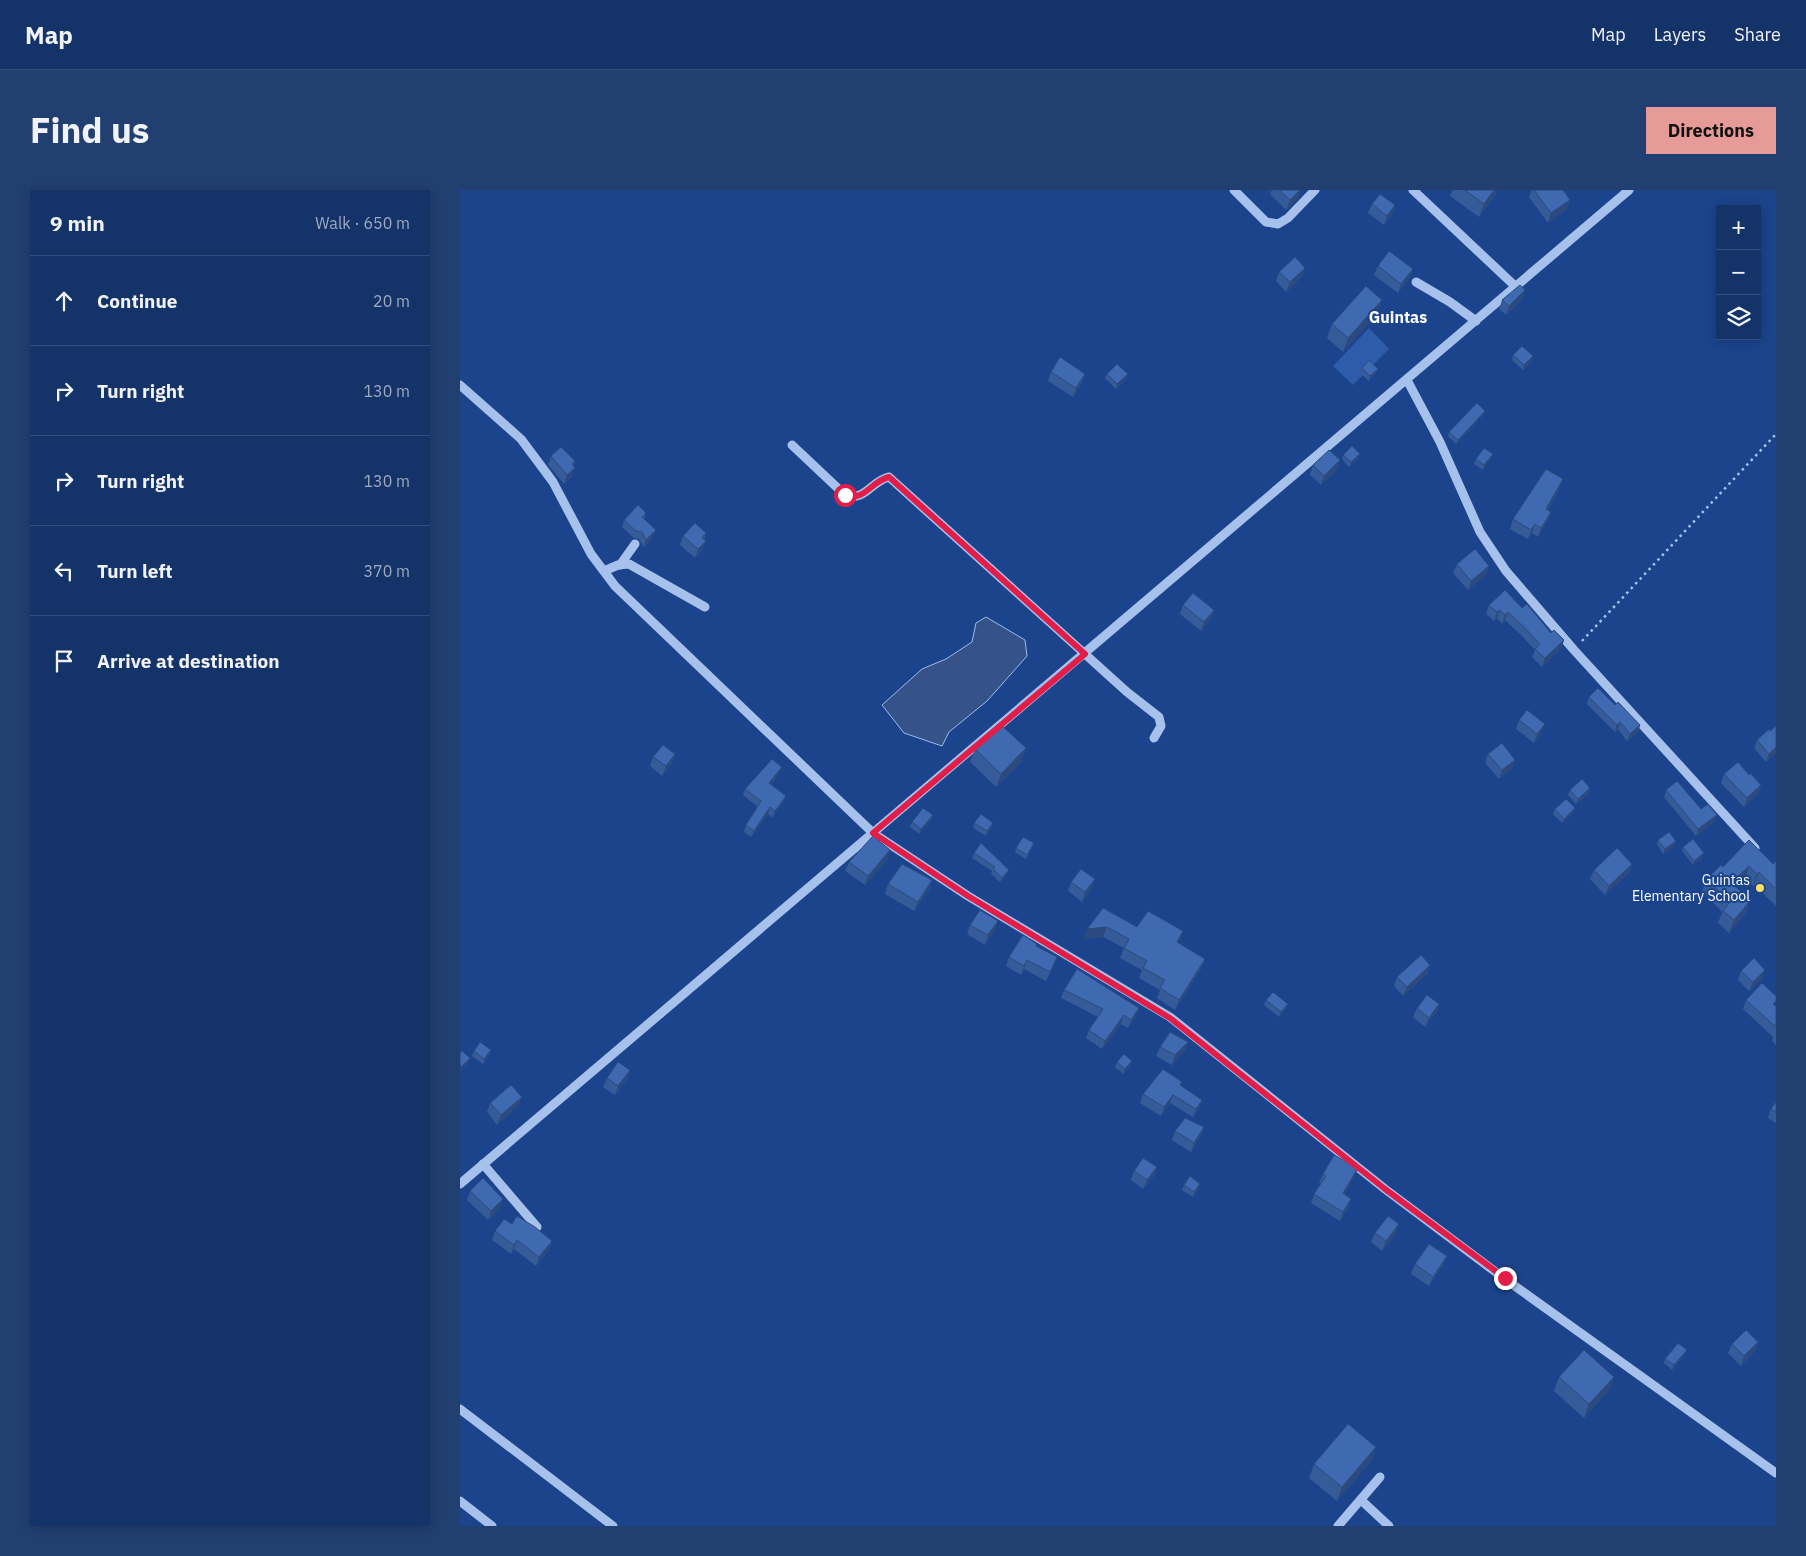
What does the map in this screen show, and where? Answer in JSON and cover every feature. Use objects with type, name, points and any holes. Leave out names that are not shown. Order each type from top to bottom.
[{"type":"street","points":[[1234,190],[1266,222],[1278,224],[1288,218],[1315,190]]},
{"type":"street","points":[[1413,190],[1516,287]]},
{"type":"street","points":[[460,1184],[1630,190]]},
{"type":"street","points":[[1416,282],[1450,302],[1476,321]]},
{"type":"street","points":[[1407,380],[1440,442],[1480,532],[1506,571],[1574,650],[1762,855]]},
{"type":"street","points":[[460,385],[520,439],[537,460],[553,482],[592,554],[615,586],[873,833],[968,896],[1170,1018],[1385,1189],[1776,1473]]},
{"type":"street","points":[[792,445],[845,495],[853,498],[864,495],[879,479],[889,477],[1085,654],[1159,717],[1161,726],[1154,738]]},
{"type":"street","points":[[620,565],[635,544]]},
{"type":"street","points":[[604,571],[629,564],[705,607]]},
{"type":"street","points":[[483,1164],[537,1227]]},
{"type":"street","points":[[460,1409],[614,1526]]},
{"type":"street","points":[[1338,1526],[1380,1477]]},
{"type":"street","points":[[1361,1500],[1389,1526]]},
{"type":"street","points":[[460,1502],[492,1526]]},
{"type":"path","points":[[1574,650],[1776,434]]},
{"type":"shaded area","points":[[1369,328],[1389,349],[1353,385],[1333,366]]},
{"type":"shaded area","points":[[986,617],[1025,640],[1027,656],[987,701],[949,732],[942,746],[904,733],[882,705],[922,669],[946,659],[972,642],[976,623]]},
{"type":"building","points":[[1279,190],[1300,190],[1290,200]]},
{"type":"building","points":[[1465,190],[1494,190],[1484,204]]},
{"type":"building","points":[[1534,190],[1563,190],[1570,200],[1551,213]]},
{"type":"building","points":[[1380,194],[1395,205],[1387,216],[1372,204]]},
{"type":"building","points":[[1389,251],[1413,269],[1401,284],[1378,266]]},
{"type":"building","points":[[1295,257],[1305,268],[1290,282],[1279,272]]},
{"type":"building","points":[[1520,285],[1525,290],[1509,306],[1502,300]]},
{"type":"building","points":[[1366,286],[1382,300],[1348,338],[1332,324]]},
{"type":"building","points":[[1522,346],[1533,356],[1524,365],[1513,355]]},
{"type":"building","points":[[1060,357],[1085,374],[1076,388],[1051,372]]},
{"type":"building","points":[[1369,360],[1378,369],[1370,376],[1362,368]]},
{"type":"building","points":[[1117,364],[1128,374],[1117,384],[1107,374]]},
{"type":"building","points":[[1477,403],[1485,411],[1458,440],[1449,432]]},
{"type":"building","points":[[1352,446],[1360,454],[1351,462],[1343,455]]},
{"type":"building","points":[[561,447],[575,461],[572,464],[575,468],[567,475],[551,456]]},
{"type":"building","points":[[1484,448],[1493,454],[1484,465],[1476,459]]},
{"type":"building","points":[[1329,450],[1340,460],[1324,476],[1313,465]]},
{"type":"building","points":[[1546,469],[1563,479],[1546,509],[1551,512],[1541,528],[1535,524],[1531,530],[1513,519]]},
{"type":"building","points":[[638,505],[646,513],[642,517],[656,530],[646,540],[642,532],[636,531],[624,520]]},
{"type":"building","points":[[695,523],[706,533],[702,538],[706,541],[698,549],[683,536]]},
{"type":"building","points":[[1475,549],[1489,566],[1471,581],[1457,564]]},
{"type":"building","points":[[1505,590],[1522,608],[1527,604],[1551,633],[1554,630],[1564,640],[1545,658],[1535,649],[1540,644],[1525,628],[1508,612],[1505,615],[1500,610],[1497,612],[1489,605]]},
{"type":"building","points":[[1193,593],[1214,610],[1204,622],[1183,605]]},
{"type":"building","points":[[1598,688],[1615,705],[1618,702],[1640,725],[1630,734],[1620,722],[1617,725],[1589,697]]},
{"type":"building","points":[[1527,710],[1545,724],[1537,734],[1519,720]]},
{"type":"building","points":[[1000,724],[1026,748],[1001,774],[975,749]]},
{"type":"building","points":[[1776,726],[1776,747],[1769,754],[1757,740],[1769,729],[1770,731]]},
{"type":"building","points":[[1502,743],[1515,760],[1502,770],[1488,754]]},
{"type":"building","points":[[663,745],[675,754],[666,766],[653,757]]},
{"type":"building","points":[[772,759],[782,767],[769,783],[786,796],[775,811],[770,807],[754,831],[746,825],[761,801],[745,789]]},
{"type":"building","points":[[1738,762],[1761,785],[1747,798],[1724,774]]},
{"type":"building","points":[[1582,779],[1590,788],[1578,799],[1570,790]]},
{"type":"building","points":[[1677,781],[1701,809],[1708,804],[1717,815],[1698,829],[1666,790]]},
{"type":"building","points":[[1566,799],[1575,808],[1564,819],[1555,809]]},
{"type":"building","points":[[923,808],[933,815],[921,829],[912,822]]},
{"type":"building","points":[[981,814],[993,823],[987,831],[974,823]]},
{"type":"building","points":[[1669,832],[1676,841],[1665,849],[1658,840]]},
{"type":"building","points":[[873,836],[890,850],[868,876],[849,862]]},
{"type":"building","points":[[1023,837],[1034,843],[1027,855],[1016,848]]},
{"type":"building","points":[[1693,839],[1704,853],[1694,861],[1683,847]]},
{"type":"building","points":[[1749,840],[1773,864],[1776,861],[1776,889],[1759,872],[1757,874],[1749,866],[1731,883],[1751,900],[1734,920],[1723,911],[1730,902],[1707,879],[1721,865],[1723,867]]},
{"type":"building","points":[[981,843],[1009,870],[1002,878],[993,869],[995,867],[974,853]]},
{"type":"building","points":[[1617,848],[1632,864],[1609,886],[1594,870]]},
{"type":"building","points":[[902,864],[932,880],[918,902],[888,884]]},
{"type":"building","points":[[1081,869],[1095,879],[1085,892],[1071,882]]},
{"type":"building","points":[[1103,908],[1137,927],[1148,911],[1183,931],[1177,942],[1205,959],[1179,1000],[1160,988],[1165,980],[1143,968],[1147,961],[1124,948],[1129,939],[1107,927],[1087,929]]},
{"type":"building","points":[[980,910],[998,921],[988,935],[970,925]]},
{"type":"building","points":[[1023,935],[1037,944],[1036,946],[1057,957],[1050,972],[1027,960],[1024,966],[1009,957]]},
{"type":"building","points":[[1421,955],[1430,965],[1407,987],[1397,977]]},
{"type":"building","points":[[1754,958],[1765,970],[1753,982],[1741,971]]},
{"type":"building","points":[[1077,969],[1139,1008],[1131,1020],[1124,1015],[1105,1041],[1089,1030],[1103,1009],[1064,990]]},
{"type":"building","points":[[1762,983],[1776,996],[1776,1001],[1773,1004],[1776,1006],[1776,1027],[1746,1000]]},
{"type":"building","points":[[1273,992],[1288,1004],[1281,1012],[1266,1000]]},
{"type":"building","points":[[1427,995],[1439,1004],[1429,1018],[1417,1008]]},
{"type":"building","points":[[1170,1032],[1188,1042],[1175,1055],[1160,1047]]},
{"type":"building","points":[[480,1042],[491,1050],[484,1059],[474,1051]]},
{"type":"building","points":[[462,1051],[470,1058],[461,1067],[460,1053]]},
{"type":"building","points":[[1124,1054],[1132,1061],[1125,1069],[1117,1062]]},
{"type":"building","points":[[618,1062],[630,1070],[618,1086],[607,1078]]},
{"type":"building","points":[[1163,1069],[1182,1082],[1180,1085],[1202,1100],[1196,1109],[1173,1095],[1164,1107],[1143,1094]]},
{"type":"building","points":[[511,1085],[522,1097],[501,1115],[490,1103]]},
{"type":"building","points":[[1776,1102],[1776,1112],[1771,1109]]},
{"type":"building","points":[[1185,1118],[1204,1127],[1194,1143],[1175,1131]]},
{"type":"building","points":[[1334,1155],[1358,1168],[1343,1193],[1351,1199],[1343,1212],[1314,1194],[1326,1176],[1323,1174]]},
{"type":"building","points":[[1143,1158],[1157,1167],[1147,1180],[1134,1171]]},
{"type":"building","points":[[1190,1176],[1200,1184],[1194,1192],[1184,1185]]},
{"type":"building","points":[[483,1178],[503,1199],[491,1211],[470,1191]]},
{"type":"building","points":[[517,1216],[535,1227],[552,1241],[539,1257],[517,1240],[514,1245],[495,1231],[504,1219],[512,1224]]},
{"type":"building","points":[[1388,1216],[1399,1224],[1386,1241],[1375,1233]]},
{"type":"building","points":[[1429,1244],[1447,1256],[1433,1277],[1415,1264]]},
{"type":"building","points":[[1746,1330],[1758,1342],[1744,1356],[1732,1344]]},
{"type":"building","points":[[1678,1343],[1687,1350],[1674,1365],[1665,1359]]},
{"type":"building","points":[[1584,1350],[1614,1377],[1589,1404],[1559,1377]]},
{"type":"building","points":[[1348,1424],[1376,1447],[1342,1487],[1314,1464]]},
{"type":"place","name":"Guintas Elementary School","points":[[1760,888]]},
{"type":"district","name":"Guintas","points":[[1398,317]]},
{"type":"route","points":[[845,495],[853,498],[864,495],[879,479],[889,477],[1085,654],[873,833],[968,896],[1170,1018],[1385,1189],[1505,1278]]}]
